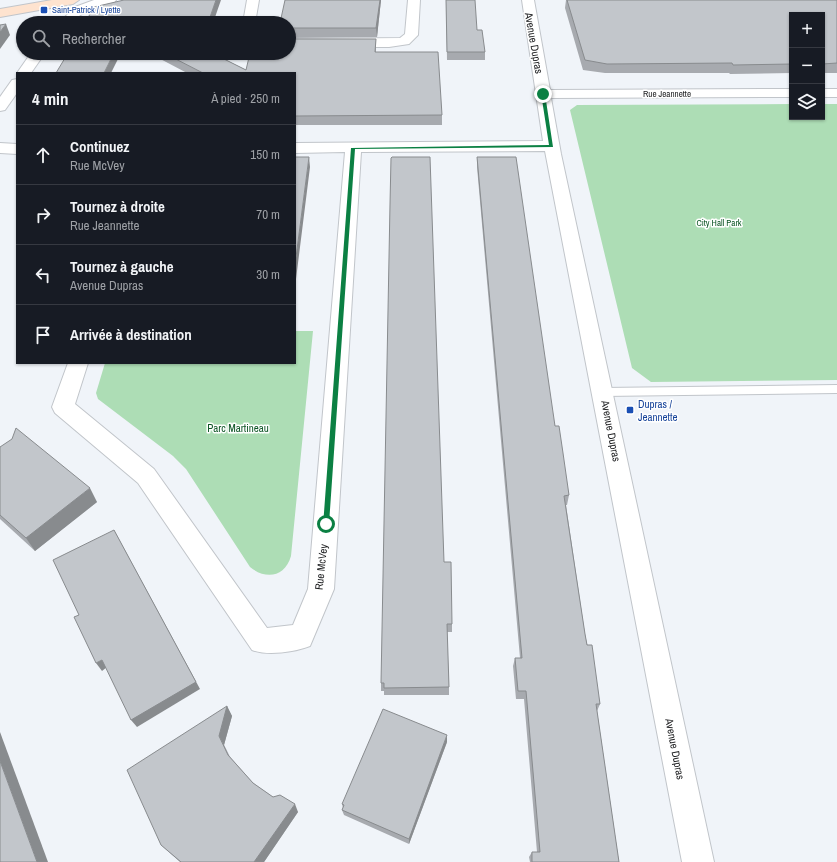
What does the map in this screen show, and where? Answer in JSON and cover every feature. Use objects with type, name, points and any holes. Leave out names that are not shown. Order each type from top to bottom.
[{"type":"main road","points":[[0,2],[60,0]]},
{"type":"main road","points":[[0,13],[76,4]]},
{"type":"street","points":[[70,16],[76,4],[110,0]]},
{"type":"street","points":[[251,16],[254,8],[253,0]]},
{"type":"street","points":[[296,43],[389,43],[404,41],[411,35],[414,0]]},
{"type":"street","name":"Avenue Dupras","points":[[528,0],[552,146],[698,862]]},
{"type":"street","points":[[25,72],[33,60]]},
{"type":"street","points":[[0,107],[16,84]]},
{"type":"street","name":"Rue Jeannette","points":[[543,94],[789,93]]},
{"type":"street","points":[[825,93],[837,93]]},
{"type":"street","points":[[296,148],[552,146]]},
{"type":"street","points":[[0,148],[16,149]]},
{"type":"street","name":"Rue McVey","points":[[78,364],[63,407],[146,476],[261,641],[300,637],[321,589],[353,148]]},
{"type":"lane","points":[[603,392],[837,389]]},
{"type":"green space","name":"City Hall Park","points":[[789,104],[789,120],[825,120],[825,104],[837,104],[837,380],[651,382],[632,368],[570,110],[577,105]]},
{"type":"green space","name":"Parc Martineau","points":[[296,331],[313,331],[291,556],[284,568],[280,572],[268,575],[262,574],[250,567],[186,469],[173,456],[98,399],[96,393],[105,364],[296,364]]},
{"type":"building","points":[[124,0],[216,0],[210,16],[89,16],[94,7]]},
{"type":"building","points":[[285,0],[380,0],[376,28],[296,28],[296,16],[282,16]]},
{"type":"building","points":[[446,0],[475,0],[477,30],[482,30],[485,52],[447,52]]},
{"type":"building","points":[[567,0],[837,0],[837,63],[825,64],[825,12],[789,12],[789,64],[607,64],[585,60]]},
{"type":"building","points":[[6,24],[0,32],[0,25]]},
{"type":"building","points":[[296,39],[376,39],[375,52],[438,52],[442,115],[296,116],[296,72],[201,72],[178,60],[226,60],[246,70],[248,60],[296,60]]},
{"type":"building","points":[[64,60],[110,60],[104,72],[57,72]]},
{"type":"building","points":[[296,157],[309,157],[296,257]]},
{"type":"building","points":[[392,157],[430,157],[444,562],[451,562],[452,624],[447,624],[449,687],[384,688],[384,683],[381,683]]},
{"type":"building","points":[[477,157],[516,157],[555,426],[559,426],[563,453],[569,495],[564,496],[585,634],[587,645],[592,645],[600,704],[596,704],[619,862],[532,862],[532,852],[540,852],[526,691],[518,691],[515,658],[522,658]]},
{"type":"building","points":[[16,428],[90,488],[26,538],[0,515],[0,447],[12,439]]},
{"type":"building","points":[[114,530],[196,682],[131,720],[102,660],[96,663],[74,617],[79,615],[53,560]]},
{"type":"building","points":[[227,706],[219,736],[228,755],[253,783],[273,797],[280,795],[295,804],[254,862],[181,862],[161,845],[127,770]]},
{"type":"building","points":[[383,709],[447,735],[409,839],[342,810],[344,805],[342,804]]},
{"type":"building","points":[[0,761],[37,862],[0,862]]},
{"type":"place","name":"Saint-Patrick / Lyette","points":[[44,10]]},
{"type":"place","name":"Dupras / Jeannette","points":[[630,410]]},
{"type":"route","points":[[326,524],[353,148],[552,146],[543,94]]}]
